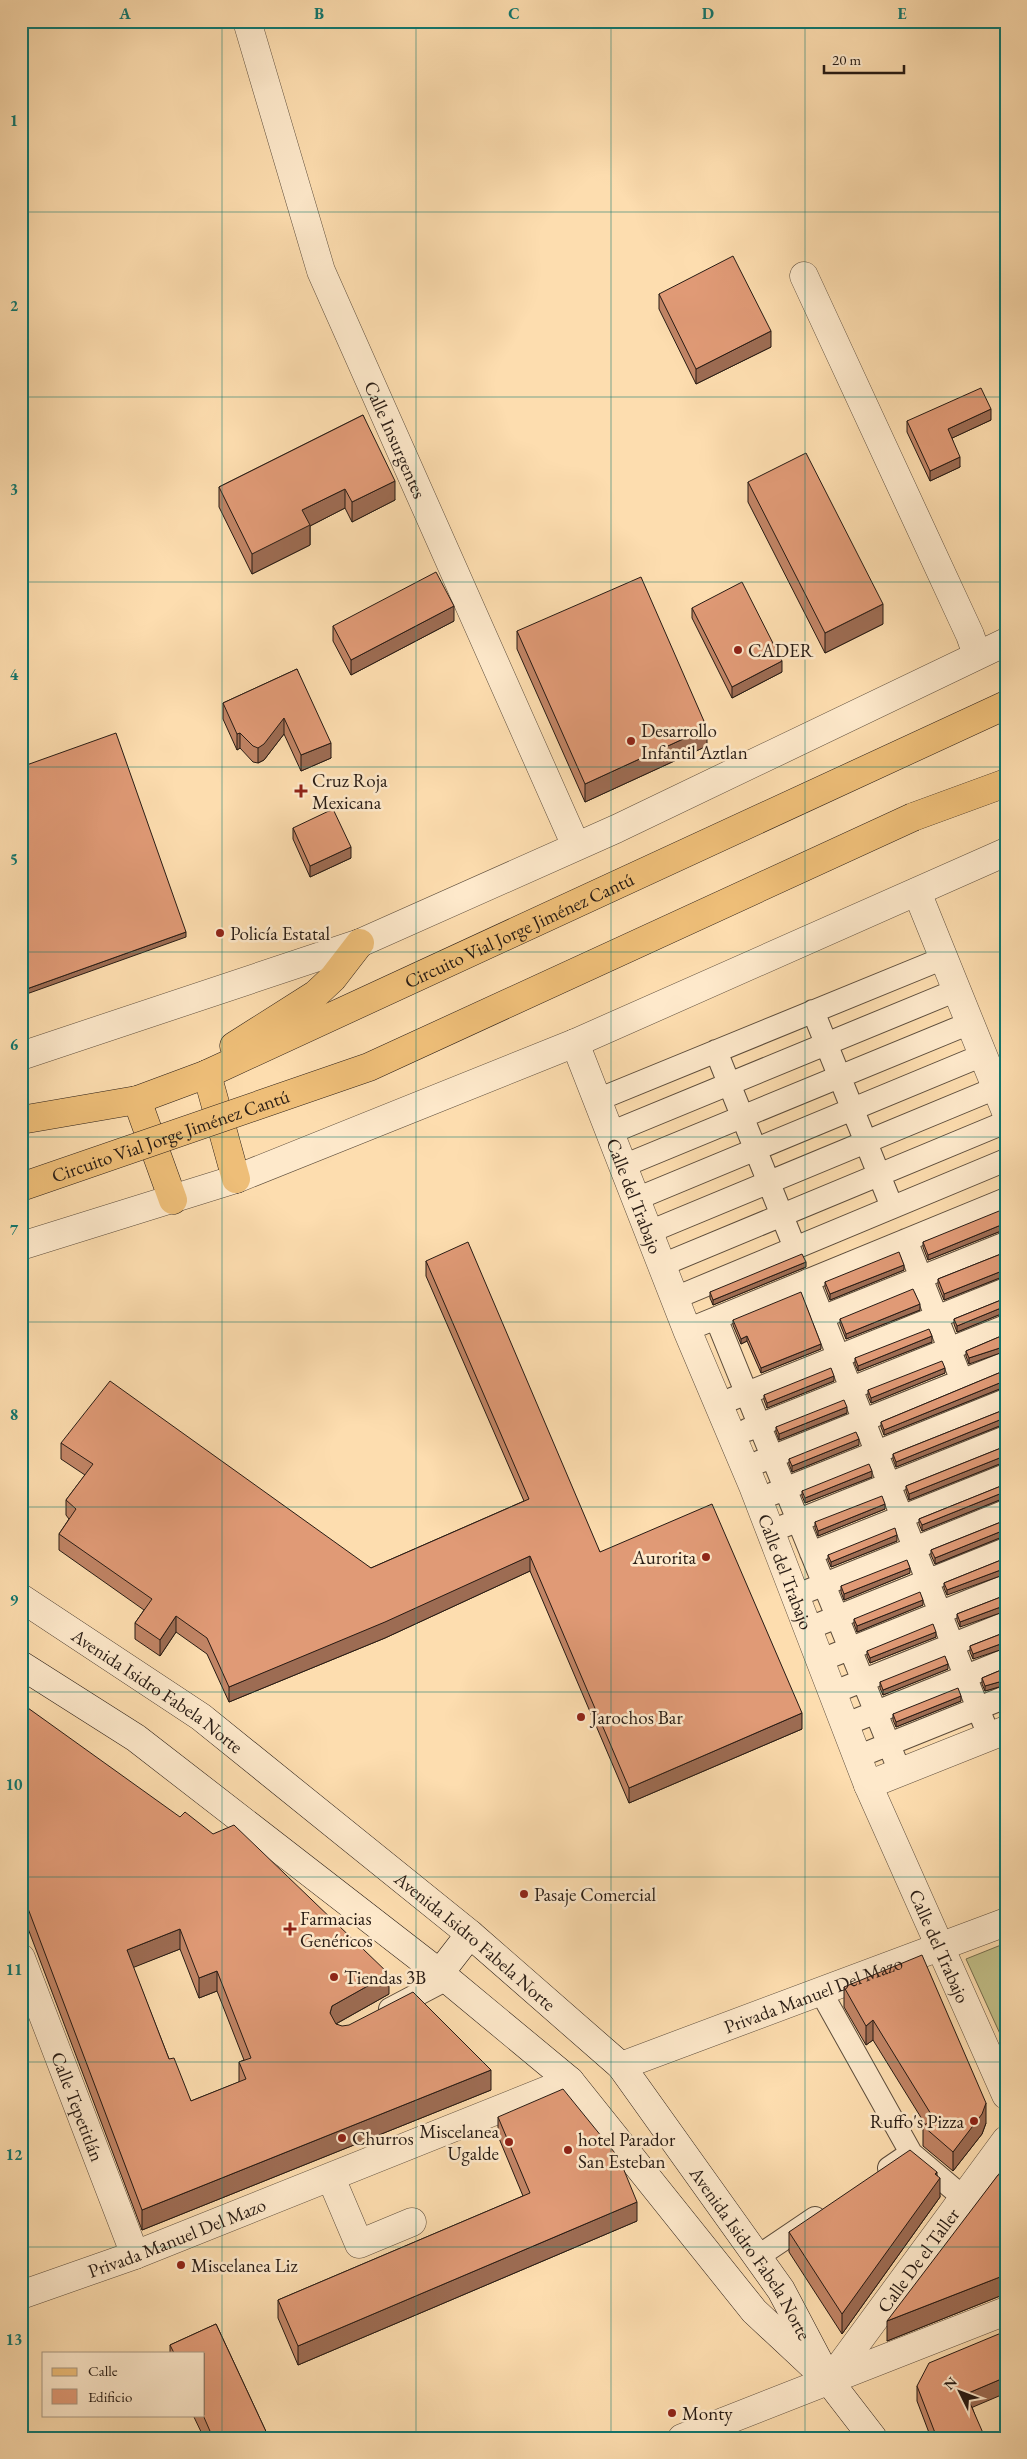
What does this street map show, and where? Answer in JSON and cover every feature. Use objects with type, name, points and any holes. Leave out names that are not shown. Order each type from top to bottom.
[{"type":"main road","name":"Circuito Vial Jorge Jiménez Cantú","points":[[21,1120],[136,1100],[207,1074],[1006,705]]},
{"type":"main road","name":"Circuito Vial Jorge Jiménez Cantú","points":[[21,1187],[370,1067],[913,818],[1006,783]]},
{"type":"main road","points":[[236,1179],[207,1074],[231,1048],[316,994],[334,978],[360,943]]},
{"type":"main road","points":[[136,1100],[173,1200]]},
{"type":"street","name":"Calle Insurgentes","points":[[247,21],[320,271],[576,846]]},
{"type":"street","points":[[804,276],[970,635],[977,655]]},
{"type":"street","points":[[21,1056],[360,943],[616,829],[1006,642]]},
{"type":"street","points":[[21,1246],[236,1179],[574,1043],[1006,852]]},
{"type":"street","points":[[649,1232],[866,1142],[1001,1100],[917,892]]},
{"type":"street","points":[[597,1100],[944,958]]},
{"type":"street","points":[[610,1133],[957,990]]},
{"type":"street","points":[[813,1011],[892,1208]]},
{"type":"street","points":[[623,1166],[970,1023]]},
{"type":"street","name":"Calle del Trabajo","points":[[574,1043],[687,1330],[732,1436],[868,1785],[1006,2095]]},
{"type":"street","points":[[716,1051],[795,1248]]},
{"type":"street","points":[[636,1199],[983,1056]]},
{"type":"street","points":[[662,1265],[1006,1122]]},
{"type":"street","points":[[675,1298],[1006,1160]]},
{"type":"street","points":[[687,1330],[1006,1199]]},
{"type":"street","points":[[906,1240],[962,1381]]},
{"type":"street","points":[[822,1317],[1006,1243]]},
{"type":"street","points":[[808,1280],[978,1708],[997,1733],[868,1785]]},
{"type":"street","points":[[719,1404],[1006,1289]]},
{"type":"street","points":[[716,1318],[900,1772]]},
{"type":"street","points":[[732,1436],[1006,1326]]},
{"type":"street","points":[[744,1468],[1006,1363]]},
{"type":"street","points":[[757,1500],[1006,1400]]},
{"type":"street","points":[[811,1553],[901,1516],[1004,1479],[997,1441],[975,1412]]},
{"type":"street","points":[[769,1532],[997,1441]]},
{"type":"street","points":[[794,1596],[1006,1512]]},
{"type":"street","points":[[807,1629],[1006,1549]]},
{"type":"street","points":[[819,1661],[1006,1586]]},
{"type":"street","name":"Avenida Isidro Fabela Norte","points":[[21,1598],[201,1717],[470,1934],[621,2066],[781,2290],[829,2381]]},
{"type":"street","points":[[832,1693],[1006,1623]]},
{"type":"street","points":[[844,1725],[1006,1660]]},
{"type":"street","name":"Avenida Isidro Fabela Norte","points":[[21,1664],[136,1738],[443,1976],[570,2081],[754,2311],[829,2381],[873,2438]]},
{"type":"street","points":[[857,1757],[1006,1697]]},
{"type":"street","name":"Privada Manuel Del Mazo","points":[[621,2066],[1006,1922]]},
{"type":"street","points":[[369,2019],[443,1976],[470,1934]]},
{"type":"street","name":"Calle Tepetitlán","points":[[21,1958],[135,2255]]},
{"type":"street","points":[[821,1992],[911,2153],[964,2198]]},
{"type":"street","name":"Privada Manuel Del Mazo","points":[[21,2295],[135,2255],[570,2081]]},
{"type":"street","name":"Calle De el Taller","points":[[829,2381],[1006,2140]]},
{"type":"street","points":[[870,2180],[911,2153]]},
{"type":"street","points":[[331,2178],[359,2244],[412,2222]]},
{"type":"street","points":[[757,2257],[830,2208]]},
{"type":"street","points":[[682,2438],[1006,2311]]},
{"type":"shaded area","points":[[1006,1943],[1006,2047],[966,1959]]},
{"type":"building","points":[[733,256],[771,331],[696,369],[659,294]]},
{"type":"building","points":[[981,388],[991,409],[948,429],[960,457],[930,471],[907,421]]},
{"type":"building","points":[[363,415],[395,481],[352,502],[345,489],[302,510],[310,525],[252,554],[219,487]]},
{"type":"building","points":[[806,453],[883,604],[825,633],[748,482]]},
{"type":"building","points":[[436,572],[454,606],[351,660],[333,626]]},
{"type":"building","points":[[641,577],[707,728],[585,784],[517,631]]},
{"type":"building","points":[[742,582],[782,661],[732,687],[692,608]]},
{"type":"building","points":[[297,669],[331,743],[301,755],[284,718],[264,744],[258,748],[253,746],[240,733],[237,734],[223,703]]},
{"type":"building","points":[[116,733],[186,932],[21,991],[21,767]]},
{"type":"building","points":[[333,809],[351,847],[310,866],[293,828]]},
{"type":"building","points":[[1004,1209],[1006,1226],[1001,1225],[928,1255],[923,1242]]},
{"type":"building","points":[[468,1242],[600,1552],[712,1504],[802,1713],[629,1788],[530,1556],[385,1622],[229,1687],[207,1638],[176,1616],[160,1640],[135,1623],[152,1599],[59,1534],[76,1509],[66,1500],[93,1464],[61,1443],[110,1381],[371,1568],[529,1499],[426,1261]]},
{"type":"building","points":[[899,1252],[904,1265],[830,1294],[825,1282]]},
{"type":"building","points":[[1006,1252],[1006,1272],[1002,1271],[944,1294],[938,1279]]},
{"type":"building","points":[[802,1254],[806,1262],[713,1300],[710,1292]]},
{"type":"building","points":[[913,1289],[920,1304],[846,1334],[840,1319]]},
{"type":"building","points":[[801,1292],[821,1344],[761,1368],[747,1336],[741,1339],[733,1320]]},
{"type":"building","points":[[1006,1298],[1006,1309],[1001,1308],[957,1326],[954,1319]]},
{"type":"building","points":[[929,1329],[932,1336],[858,1366],[855,1358]]},
{"type":"building","points":[[1006,1334],[1006,1346],[969,1358],[966,1351]]},
{"type":"building","points":[[942,1361],[945,1368],[871,1398],[868,1390]]},
{"type":"building","points":[[831,1368],[834,1376],[767,1403],[764,1395]]},
{"type":"building","points":[[1006,1370],[1006,1383],[1002,1382],[884,1430],[881,1422]]},
{"type":"building","points":[[844,1400],[847,1407],[779,1434],[776,1427]]},
{"type":"building","points":[[1006,1409],[1006,1420],[1002,1419],[896,1462],[893,1454]]},
{"type":"building","points":[[856,1432],[859,1439],[792,1466],[789,1459]]},
{"type":"building","points":[[1006,1446],[1006,1458],[1002,1457],[909,1494],[906,1486]]},
{"type":"building","points":[[869,1464],[872,1471],[805,1498],[802,1491]]},
{"type":"building","points":[[1006,1484],[1006,1494],[1002,1493],[922,1525],[919,1519]]},
{"type":"building","points":[[882,1496],[885,1504],[818,1531],[815,1522]]},
{"type":"building","points":[[1006,1520],[1006,1532],[1002,1531],[935,1558],[931,1550]]},
{"type":"building","points":[[895,1528],[897,1535],[831,1562],[828,1555]]},
{"type":"building","points":[[1006,1558],[1006,1568],[947,1590],[944,1583]]},
{"type":"building","points":[[907,1560],[910,1568],[844,1594],[841,1586]]},
{"type":"building","points":[[920,1592],[923,1600],[857,1626],[854,1619]]},
{"type":"building","points":[[1006,1595],[1006,1605],[960,1622],[957,1614]]},
{"type":"building","points":[[933,1624],[936,1632],[870,1658],[867,1651]]},
{"type":"building","points":[[1006,1632],[1006,1642],[973,1654],[970,1646]]},
{"type":"building","points":[[945,1656],[948,1664],[883,1690],[880,1682]]},
{"type":"building","points":[[1006,1668],[1006,1680],[985,1686],[982,1678]]},
{"type":"building","points":[[958,1688],[961,1696],[896,1722],[893,1714]]},
{"type":"building","points":[[21,1703],[180,1817],[185,1812],[213,1834],[234,1825],[389,1974],[332,2006],[330,2013],[336,2024],[342,2026],[349,2025],[413,1992],[491,2070],[142,2210],[21,1890]],"holes":[[[180,1929],[199,1978],[217,1971],[251,2058],[239,2062],[246,2079],[191,2101],[174,2058],[169,2059],[127,1950]]]},
{"type":"building","points":[[922,1955],[986,2103],[982,2114],[953,2152],[923,2126],[934,2119],[873,2020],[866,2026],[844,1987]]},
{"type":"building","points":[[563,2089],[619,2158],[637,2202],[298,2346],[278,2300],[530,2193],[498,2117]]},
{"type":"building","points":[[910,2150],[937,2172],[935,2174],[940,2178],[842,2314],[789,2232]]},
{"type":"building","points":[[1006,2171],[1006,2276],[887,2321],[998,2175]]},
{"type":"building","points":[[216,2324],[269,2438],[213,2438],[203,2416],[205,2416],[205,2352],[174,2352],[170,2345]]},
{"type":"building","points":[[1006,2331],[1006,2377],[966,2394],[983,2433],[970,2438],[937,2438],[917,2386],[929,2363]]},
{"type":"place","name":"CADER","points":[[738,650]]},
{"type":"place","name":"Desarrollo Infantil Aztlan","points":[[631,741]]},
{"type":"place","name":"Cruz Roja Mexicana","points":[[301,791]]},
{"type":"place","name":"Policía Estatal","points":[[220,933]]},
{"type":"place","name":"Aurorita","points":[[706,1557]]},
{"type":"place","name":"Jarochos Bar","points":[[581,1717]]},
{"type":"place","name":"Pasaje Comercial","points":[[524,1894]]},
{"type":"place","name":"Farmacias Genéricos","points":[[290,1929]]},
{"type":"place","name":"Tiendas 3B","points":[[334,1977]]},
{"type":"place","name":"Ruffo's Pizza","points":[[974,2121]]},
{"type":"place","name":"Churros","points":[[342,2138]]},
{"type":"place","name":"Miscelanea Ugalde","points":[[509,2142]]},
{"type":"place","name":"hotel Parador San Esteban","points":[[568,2150]]},
{"type":"place","name":"Miscelanea Liz","points":[[181,2265]]},
{"type":"place","name":"Monty","points":[[672,2413]]}]
